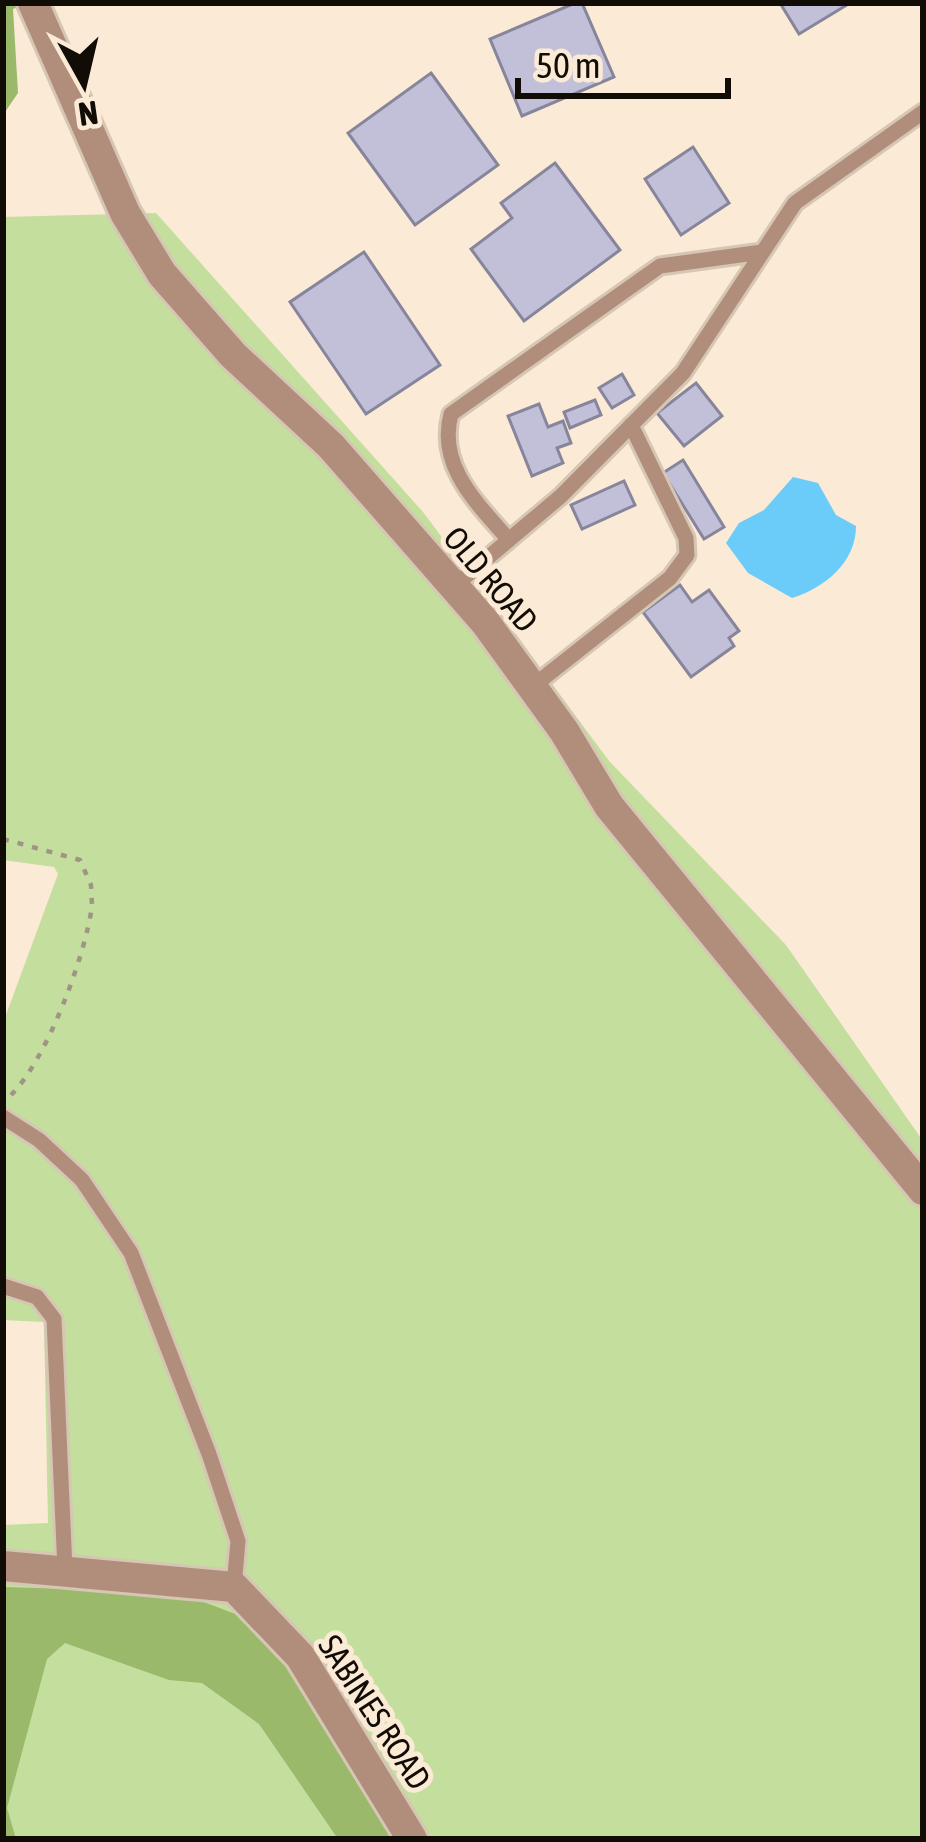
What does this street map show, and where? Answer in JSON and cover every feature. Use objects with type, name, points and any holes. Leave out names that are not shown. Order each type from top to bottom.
[{"type":"street","name":"OLD ROAD","points":[[33,3],[125,213],[162,274],[233,356],[331,446],[485,622],[622,824],[923,1190]]},
{"type":"street","points":[[3,1566],[234,1587]]},
{"type":"street","name":"SABINES ROAD","points":[[234,1587],[300,1656],[412,1839]]},
{"type":"lane","points":[[453,587],[561,496],[683,373],[795,203],[923,112]]},
{"type":"lane","points":[[508,540],[460,480],[449,457],[446,433],[451,414],[660,266],[762,252]]},
{"type":"lane","points":[[532,687],[670,578],[686,555],[686,538],[631,425]]},
{"type":"lane","points":[[3,1117],[39,1140],[82,1180],[131,1253],[238,1541],[234,1587]]},
{"type":"lane","points":[[3,1286],[37,1297],[54,1319],[65,1570]]},
{"type":"path","points":[[3,839],[80,860],[91,884],[92,906],[50,1033],[24,1082],[3,1103]]},
{"type":"green space","points":[[3,3],[29,3],[13,9],[18,93],[3,115]]},
{"type":"green space","points":[[156,213],[423,512],[610,762],[786,945],[923,1141],[923,1839],[3,1839],[3,1525],[48,1523],[44,1322],[3,1320],[3,1023],[58,874],[54,867],[3,860],[3,217]]},
{"type":"green space","points":[[3,1587],[177,1592],[259,1623],[400,1839],[338,1839],[259,1724],[202,1683],[169,1680],[65,1643],[47,1659],[7,1808],[16,1839],[3,1839]]},
{"type":"water","points":[[793,477],[818,483],[836,515],[856,526],[851,551],[836,572],[816,588],[792,598],[748,573],[726,543],[739,523],[764,510]]},
{"type":"building","points":[[582,3],[614,77],[522,116],[490,39]]},
{"type":"building","points":[[780,3],[850,3],[799,34]]},
{"type":"building","points":[[431,73],[498,165],[415,225],[348,133]]},
{"type":"building","points":[[693,147],[729,203],[681,235],[645,179]]},
{"type":"building","points":[[555,163],[620,250],[524,321],[471,249],[512,218],[501,203]]},
{"type":"building","points":[[364,252],[440,365],[366,414],[290,302]]},
{"type":"building","points":[[622,374],[634,395],[612,408],[599,388]]},
{"type":"building","points":[[696,383],[722,416],[684,446],[657,413]]},
{"type":"building","points":[[595,400],[601,415],[570,428],[564,412]]},
{"type":"building","points":[[539,404],[548,427],[563,421],[571,443],[557,448],[563,463],[532,476],[508,416]]},
{"type":"building","points":[[683,460],[724,527],[704,539],[663,473]]},
{"type":"building","points":[[624,481],[635,505],[582,529],[571,505]]},
{"type":"building","points":[[680,585],[692,602],[709,590],[739,631],[729,638],[734,646],[691,677],[643,612]]}]
